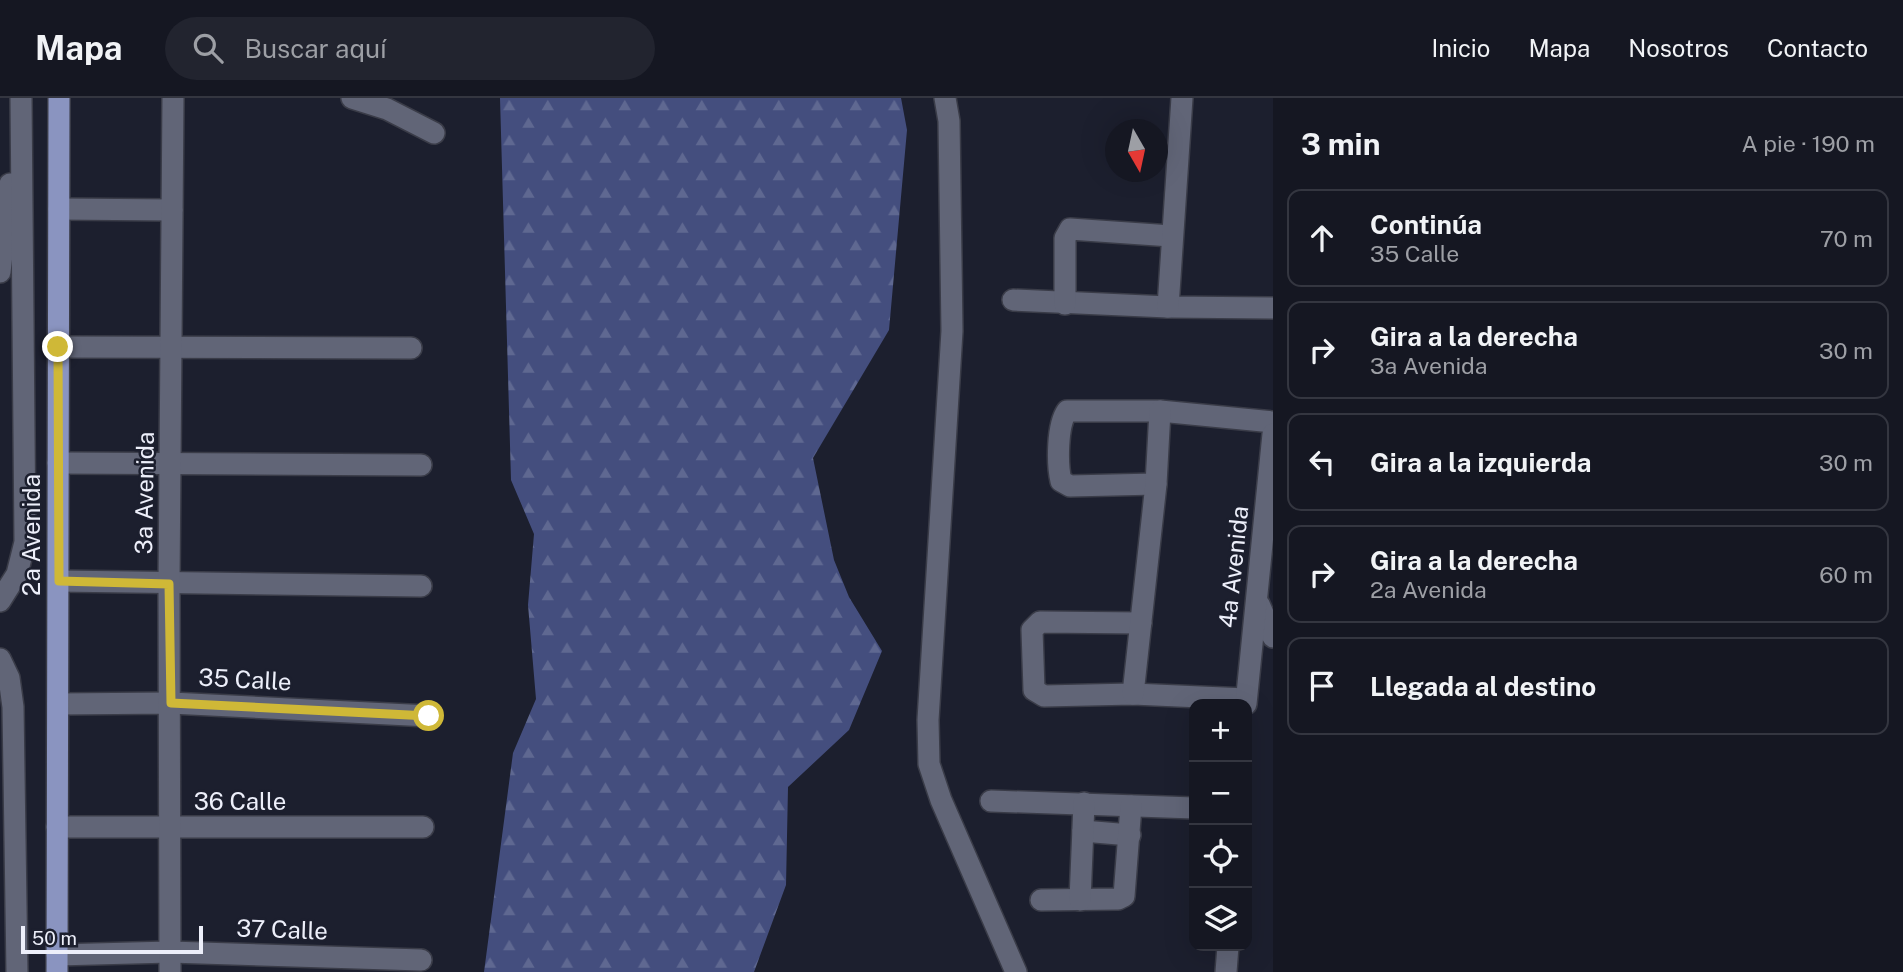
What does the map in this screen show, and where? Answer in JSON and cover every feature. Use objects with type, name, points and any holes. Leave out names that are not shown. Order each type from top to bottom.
[{"type":"main road","name":"2a Avenida","points":[[57,964],[59,98]]},
{"type":"street","points":[[0,272],[21,98]]},
{"type":"street","points":[[0,601],[17,574],[25,542],[21,98]]},
{"type":"street","name":"3a Avenida","points":[[170,962],[169,584],[173,98]]},
{"type":"street","points":[[352,98],[387,109],[434,134]]},
{"type":"street","points":[[945,98],[949,121],[952,331],[928,720],[929,764],[941,800],[1016,972]]},
{"type":"street","points":[[1168,307],[1182,98]]},
{"type":"street","points":[[59,209],[172,210]]},
{"type":"street","points":[[1065,304],[1065,238],[1070,229],[1171,236]]},
{"type":"street","points":[[1013,300],[1065,304],[1273,308]]},
{"type":"street","points":[[58,347],[411,348]]},
{"type":"street","points":[[1156,484],[1070,486],[1061,481],[1059,470],[1062,418],[1067,411],[1160,411],[1273,422]]},
{"type":"street","points":[[1133,694],[1156,484],[1160,411]]},
{"type":"street","name":"4a Avenida","points":[[1246,699],[1273,434]]},
{"type":"street","points":[[58,463],[421,465]]},
{"type":"street","points":[[59,581],[421,586]]},
{"type":"street","points":[[1257,599],[1273,637]]},
{"type":"street","points":[[1141,622],[1040,622],[1032,630],[1034,690],[1044,696],[1133,694],[1204,699]]},
{"type":"street","points":[[0,659],[9,678],[13,707],[17,972]]},
{"type":"street","name":"35 Calle","points":[[58,704],[171,703],[429,716]]},
{"type":"street","points":[[991,802],[1189,808]]},
{"type":"street","points":[[1080,900],[1084,803]]},
{"type":"street","points":[[1041,900],[1118,899],[1124,896],[1131,806]]},
{"type":"street","name":"36 Calle","points":[[57,827],[423,827]]},
{"type":"street","points":[[1083,831],[1130,835]]},
{"type":"street","points":[[1226,972],[1228,951]]},
{"type":"street","name":"37 Calle","points":[[57,964],[421,960]]},
{"type":"green space","points":[[500,98],[901,98],[907,130],[889,330],[813,458],[834,560],[849,597],[882,651],[849,730],[788,787],[786,885],[754,972],[484,972],[513,753],[536,699],[528,605],[534,534],[511,480]]},
{"type":"route","points":[[58,347],[59,581],[169,584],[171,703],[429,716]]}]
